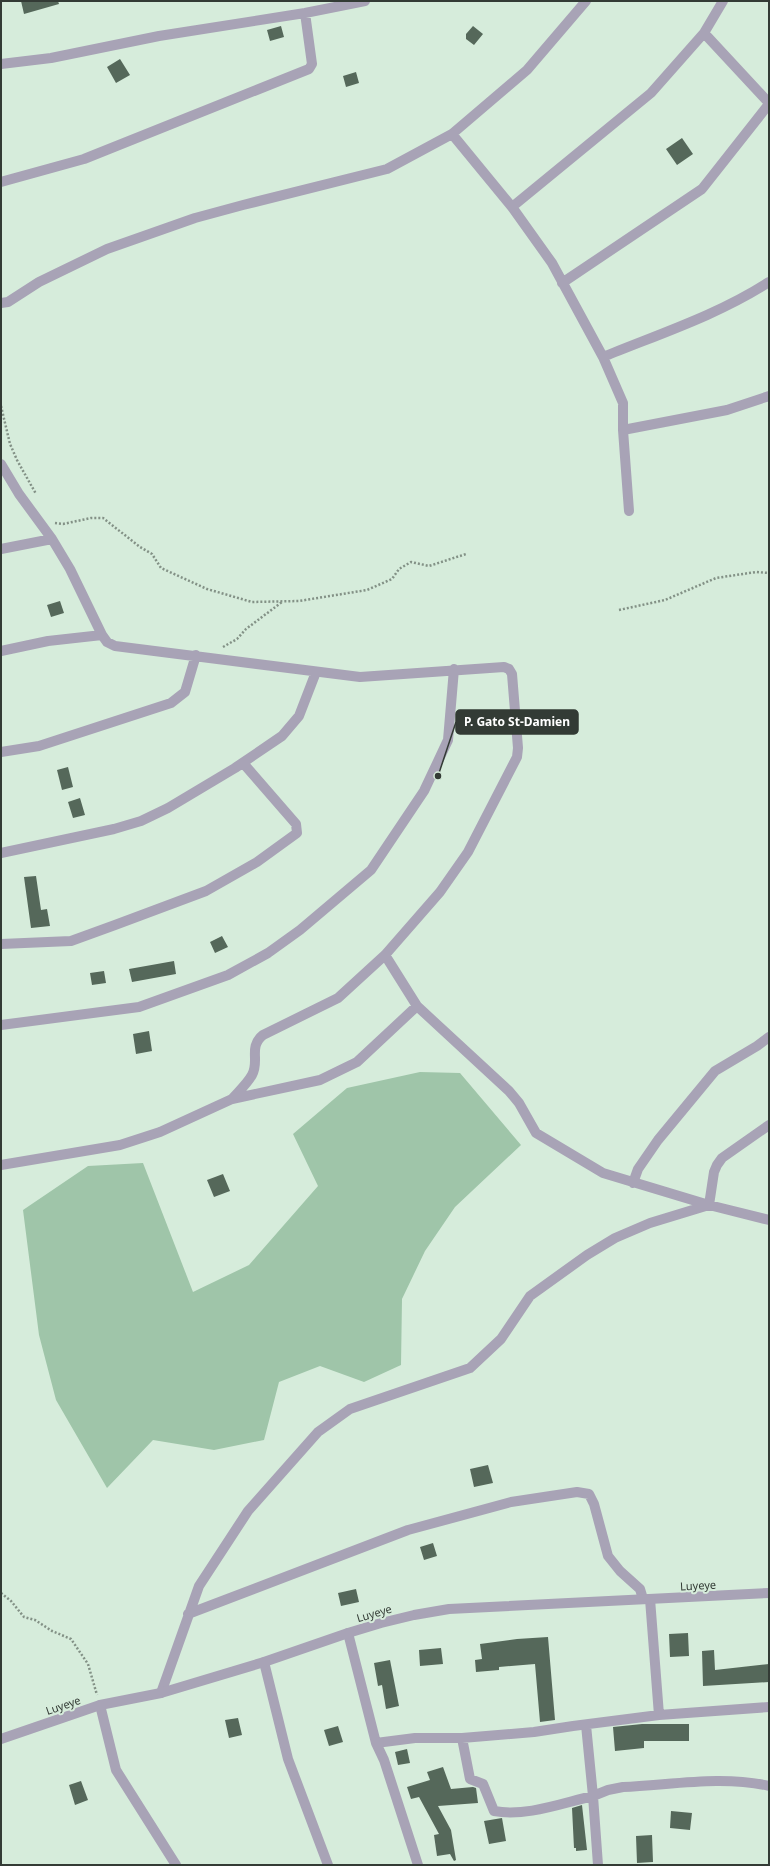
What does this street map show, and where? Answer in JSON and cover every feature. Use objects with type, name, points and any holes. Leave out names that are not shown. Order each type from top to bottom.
[{"type":"street","points":[[1,64],[51,58],[159,36],[305,13],[365,1]]},
{"type":"street","points":[[1,304],[17,297],[45,279],[107,250],[222,210],[387,169],[452,134],[527,70],[586,1]]},
{"type":"street","points":[[512,207],[647,97],[704,33],[723,1]]},
{"type":"street","points":[[1,182],[84,159],[309,69],[312,64],[305,13]]},
{"type":"street","points":[[562,282],[702,189],[769,104],[704,33]]},
{"type":"street","points":[[452,134],[512,207],[552,263],[603,358],[623,403],[623,430],[628,511]]},
{"type":"street","points":[[603,358],[716,311],[752,293],[769,282]]},
{"type":"street","points":[[623,430],[727,410],[769,396]]},
{"type":"street","points":[[1,464],[19,494],[52,539],[70,569],[106,642],[115,646],[360,677],[454,669],[504,667],[509,669],[512,674],[518,748],[517,757],[468,852],[440,892],[385,955],[338,998],[257,1039],[255,1044],[254,1069],[252,1075],[232,1099]]},
{"type":"street","points":[[1,549],[52,539]]},
{"type":"street","points":[[1,651],[48,641],[102,635]]},
{"type":"street","points":[[1,752],[39,746],[171,703],[185,692],[201,656]]},
{"type":"street","points":[[1,1025],[139,1007],[228,975],[268,953],[300,930],[370,870],[424,792],[448,740],[454,669]]},
{"type":"street","points":[[1,853],[114,829],[141,821],[168,808],[243,763],[282,736],[299,716],[316,672]]},
{"type":"street","points":[[1,944],[71,941],[129,920],[206,891],[257,862],[297,833],[296,824],[243,763]]},
{"type":"street","points":[[385,955],[417,1006],[509,1091],[519,1103],[536,1133],[603,1173],[709,1206],[769,1220]]},
{"type":"street","points":[[1,1165],[120,1145],[160,1132],[232,1099],[314,1082],[357,1062],[417,1006]]},
{"type":"street","points":[[633,1183],[638,1169],[658,1140],[715,1071],[757,1046],[769,1037]]},
{"type":"street","points":[[709,1206],[717,1165],[722,1158],[769,1125]]},
{"type":"street","points":[[160,1693],[199,1586],[248,1511],[318,1432],[350,1409],[470,1368],[501,1339],[530,1296],[587,1255],[615,1238],[650,1223],[709,1206]]},
{"type":"street","points":[[188,1614],[408,1530],[511,1502],[577,1492],[589,1494],[594,1504],[608,1556],[620,1571],[631,1579],[640,1589],[646,1599],[659,1715]]},
{"type":"street","name":"Luyeye","points":[[1,1740],[100,1706],[160,1693],[264,1662],[348,1633],[414,1614],[449,1609],[769,1593]]},
{"type":"street","points":[[348,1633],[376,1743],[384,1760],[418,1865]]},
{"type":"street","points":[[264,1662],[288,1759],[328,1865]]},
{"type":"street","points":[[100,1706],[116,1770],[176,1865]]},
{"type":"street","points":[[376,1743],[415,1738],[462,1738],[534,1732],[659,1715],[769,1707]]},
{"type":"street","points":[[586,1725],[598,1865]]},
{"type":"street","points":[[462,1738],[470,1780],[482,1784],[494,1811],[509,1814],[593,1796],[608,1790],[623,1787],[718,1781],[750,1782],[769,1786]]},
{"type":"path","points":[[1,406],[10,444],[20,466],[38,497]]},
{"type":"path","points":[[51,521],[56,524],[63,524],[92,518],[103,518],[140,547],[152,554],[161,568],[207,589],[252,602],[299,601],[367,590],[392,580],[400,568],[411,562],[429,566],[466,554]]},
{"type":"path","points":[[619,610],[665,600],[716,578],[756,572],[769,573]]},
{"type":"path","points":[[201,656],[237,639],[246,629],[283,602]]},
{"type":"path","points":[[1,1593],[11,1601],[24,1617],[34,1620],[52,1631],[71,1639],[88,1664],[100,1706]]},
{"type":"green space","points":[[420,1072],[460,1073],[521,1145],[455,1207],[425,1251],[402,1299],[401,1365],[364,1382],[320,1366],[279,1382],[264,1440],[214,1450],[153,1440],[107,1488],[56,1400],[39,1335],[23,1210],[88,1166],[143,1163],[193,1292],[249,1265],[318,1186],[293,1134],[347,1088]]},
{"type":"building","points":[[21,1],[58,1],[59,4],[24,14]]},
{"type":"building","points":[[281,26],[284,37],[270,41],[267,30]]},
{"type":"building","points":[[473,26],[483,34],[474,45],[466,39],[466,34]]},
{"type":"building","points":[[120,59],[130,75],[116,83],[107,67]]},
{"type":"building","points":[[356,72],[359,83],[346,87],[343,76]]},
{"type":"building","points":[[682,138],[693,154],[677,165],[666,149]]},
{"type":"building","points":[[60,601],[64,613],[51,617],[47,605]]},
{"type":"building","points":[[68,767],[73,787],[62,790],[57,770]]},
{"type":"building","points":[[80,798],[85,815],[73,818],[68,802]]},
{"type":"building","points":[[36,876],[41,910],[47,909],[50,926],[31,928],[24,877]]},
{"type":"building","points":[[222,936],[228,947],[215,953],[210,942]]},
{"type":"building","points":[[174,961],[176,974],[132,982],[129,969]]},
{"type":"building","points":[[104,971],[106,983],[92,985],[90,973]]},
{"type":"building","points":[[149,1031],[152,1051],[136,1054],[133,1034]]},
{"type":"building","points":[[223,1174],[230,1191],[214,1197],[207,1180]]},
{"type":"building","points":[[488,1465],[493,1483],[474,1487],[470,1469]]},
{"type":"building","points":[[433,1543],[437,1556],[424,1560],[420,1547]]},
{"type":"building","points":[[356,1589],[359,1602],[341,1606],[338,1593]]},
{"type":"building","points":[[688,1633],[689,1656],[670,1657],[669,1634]]},
{"type":"building","points":[[548,1637],[555,1720],[540,1722],[535,1664],[499,1667],[499,1670],[476,1672],[475,1660],[482,1659],[480,1644]]},
{"type":"building","points":[[441,1648],[443,1664],[420,1666],[419,1650]]},
{"type":"building","points":[[714,1650],[715,1670],[769,1664],[769,1682],[703,1686],[702,1651]]},
{"type":"building","points":[[390,1660],[399,1706],[386,1709],[382,1685],[378,1686],[374,1663]]},
{"type":"building","points":[[238,1718],[242,1735],[229,1738],[225,1720]]},
{"type":"building","points":[[642,1724],[689,1724],[689,1741],[644,1741],[644,1748],[615,1751],[613,1727]]},
{"type":"building","points":[[338,1726],[343,1742],[329,1746],[324,1730]]},
{"type":"building","points":[[407,1749],[410,1763],[398,1765],[395,1752]]},
{"type":"building","points":[[443,1767],[451,1789],[476,1788],[478,1803],[438,1806],[451,1830],[456,1860],[454,1861],[450,1854],[437,1856],[434,1835],[439,1834],[419,1797],[411,1799],[407,1787],[430,1780],[427,1772]]},
{"type":"building","points":[[81,1781],[88,1800],[75,1805],[69,1785]]},
{"type":"building","points":[[582,1805],[587,1850],[576,1851],[576,1848],[574,1848],[572,1808]]},
{"type":"building","points":[[671,1811],[692,1813],[690,1830],[670,1828]]},
{"type":"building","points":[[502,1818],[506,1841],[489,1844],[484,1821]]},
{"type":"building","points":[[652,1835],[653,1862],[637,1863],[636,1836]]},
{"type":"place","name":"P. Gato St-Damien","points":[[438,776]]}]
